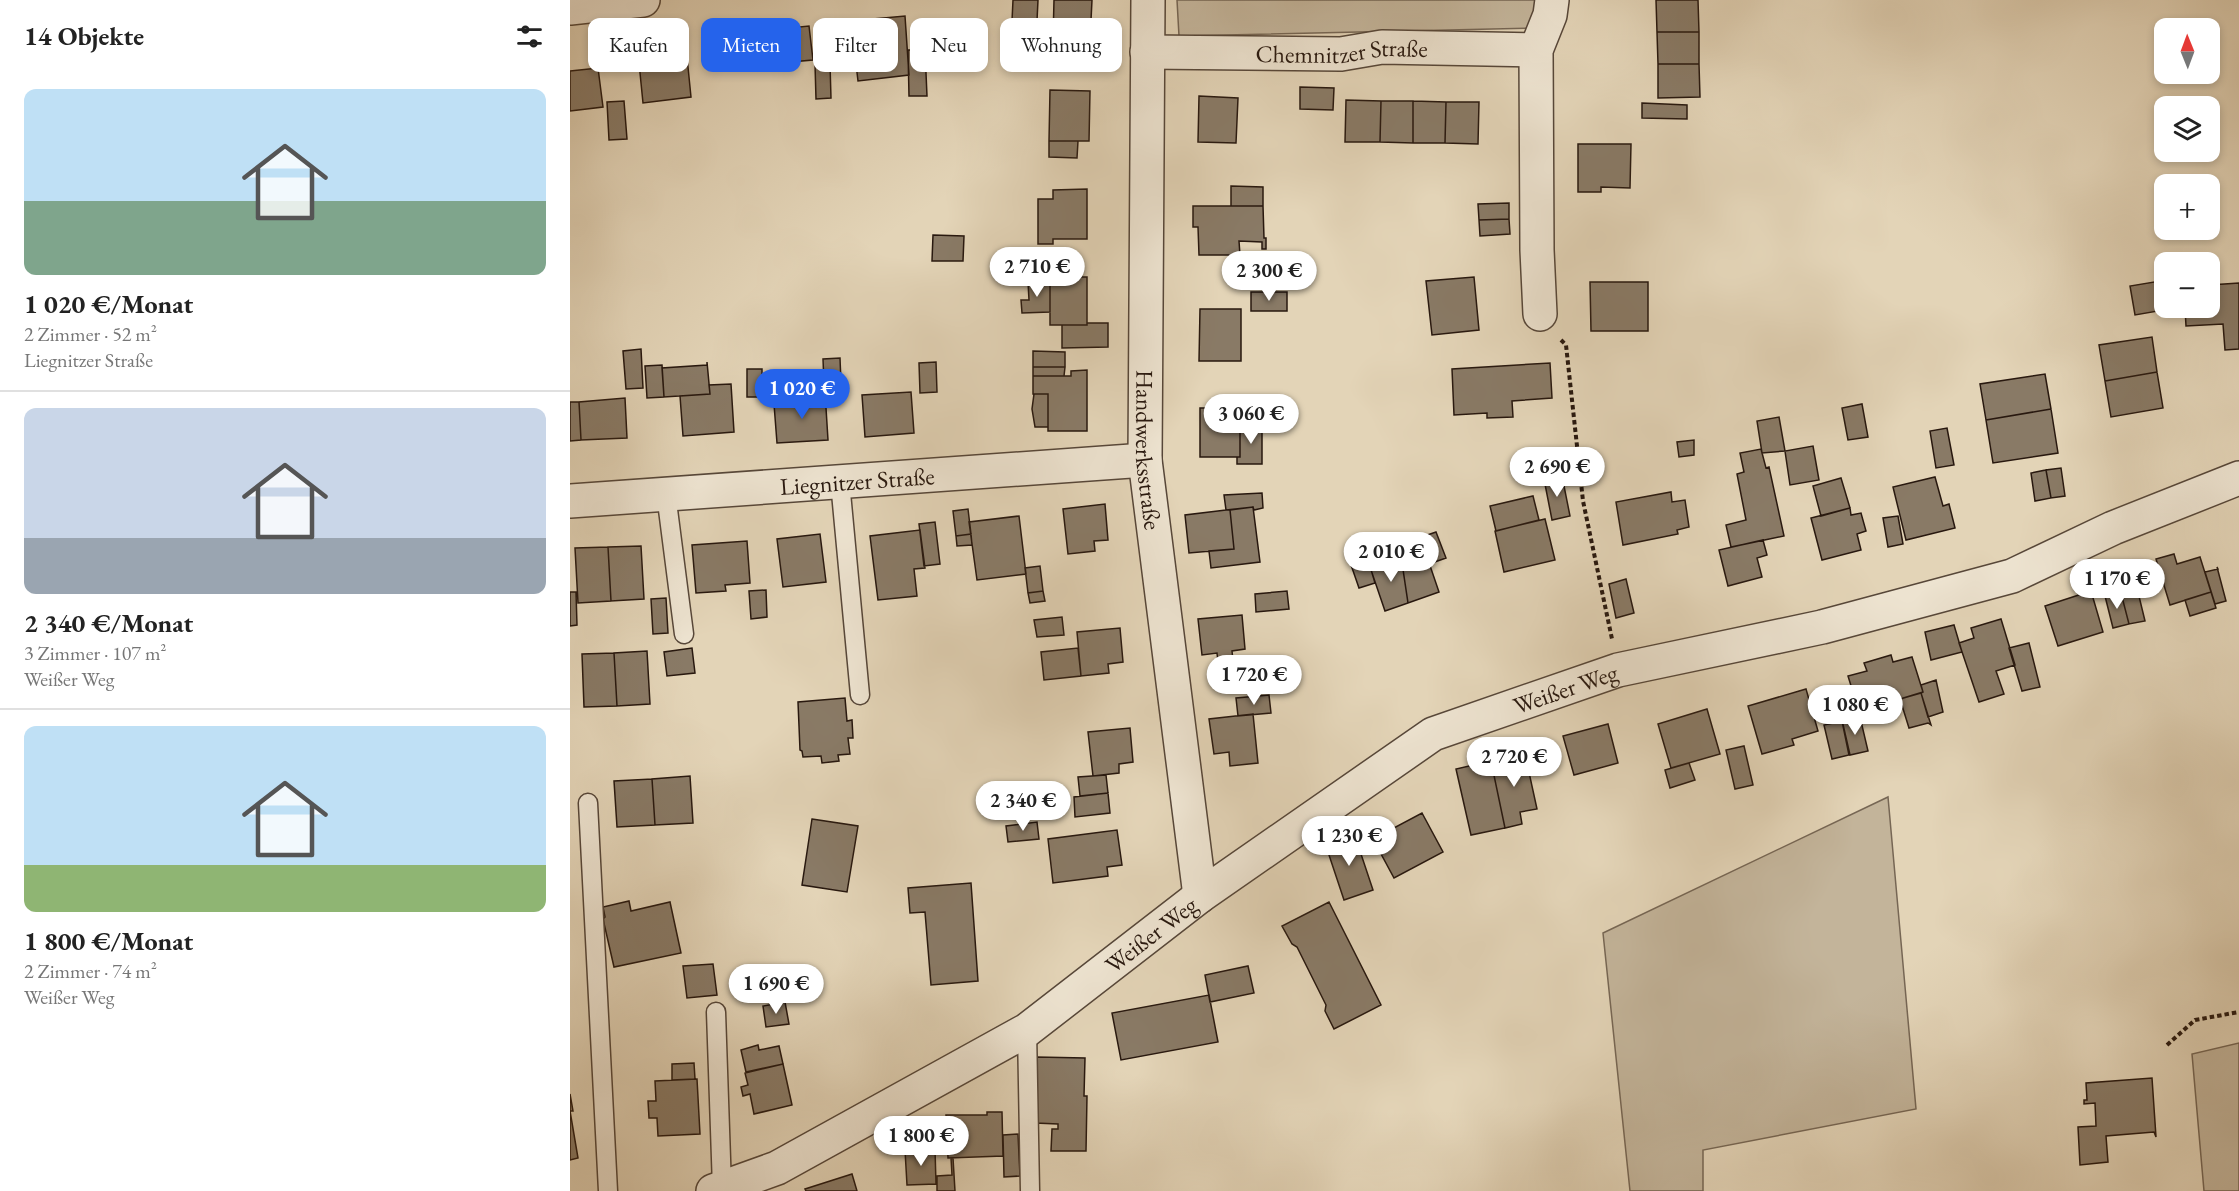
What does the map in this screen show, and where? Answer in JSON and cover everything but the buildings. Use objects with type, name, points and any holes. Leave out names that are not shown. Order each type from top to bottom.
[{"type":"street","points":[[570,8],[643,0]]},
{"type":"street","name":"Handwerksstraße","points":[[1148,0],[1145,460],[1200,896]]},
{"type":"street","points":[[1540,314],[1537,250],[1536,50],[1550,15],[1552,0]]},
{"type":"street","name":"Chemnitzer Straße","points":[[1147,52],[1341,54],[1382,47],[1536,50]]},
{"type":"street","name":"Liegnitzer Straße","points":[[570,501],[1145,460]]},
{"type":"street","name":"Weißer Weg","points":[[718,1189],[777,1168],[1027,1030],[1200,896],[1433,734],[1618,670],[1822,627],[2012,576],[2113,528],[2239,478]]},
{"type":"lane","points":[[840,482],[860,695]]},
{"type":"lane","points":[[666,494],[684,634]]},
{"type":"lane","points":[[588,803],[608,1191]]},
{"type":"lane","points":[[716,1012],[718,1189]]},
{"type":"lane","points":[[1027,1030],[1030,1191]]},
{"type":"path","points":[[1540,314],[1566,345],[1583,501],[1618,670]]},
{"type":"path","points":[[2167,1045],[2195,1020],[2239,1012]]},
{"type":"shaded area","points":[[1177,0],[1537,0],[1534,28],[1179,36]]},
{"type":"shaded area","points":[[1888,797],[1916,1109],[1703,1150],[1703,1191],[1630,1191],[1603,933]]},
{"type":"shaded area","points":[[2239,1043],[2239,1191],[2204,1191],[2192,1054]]}]
